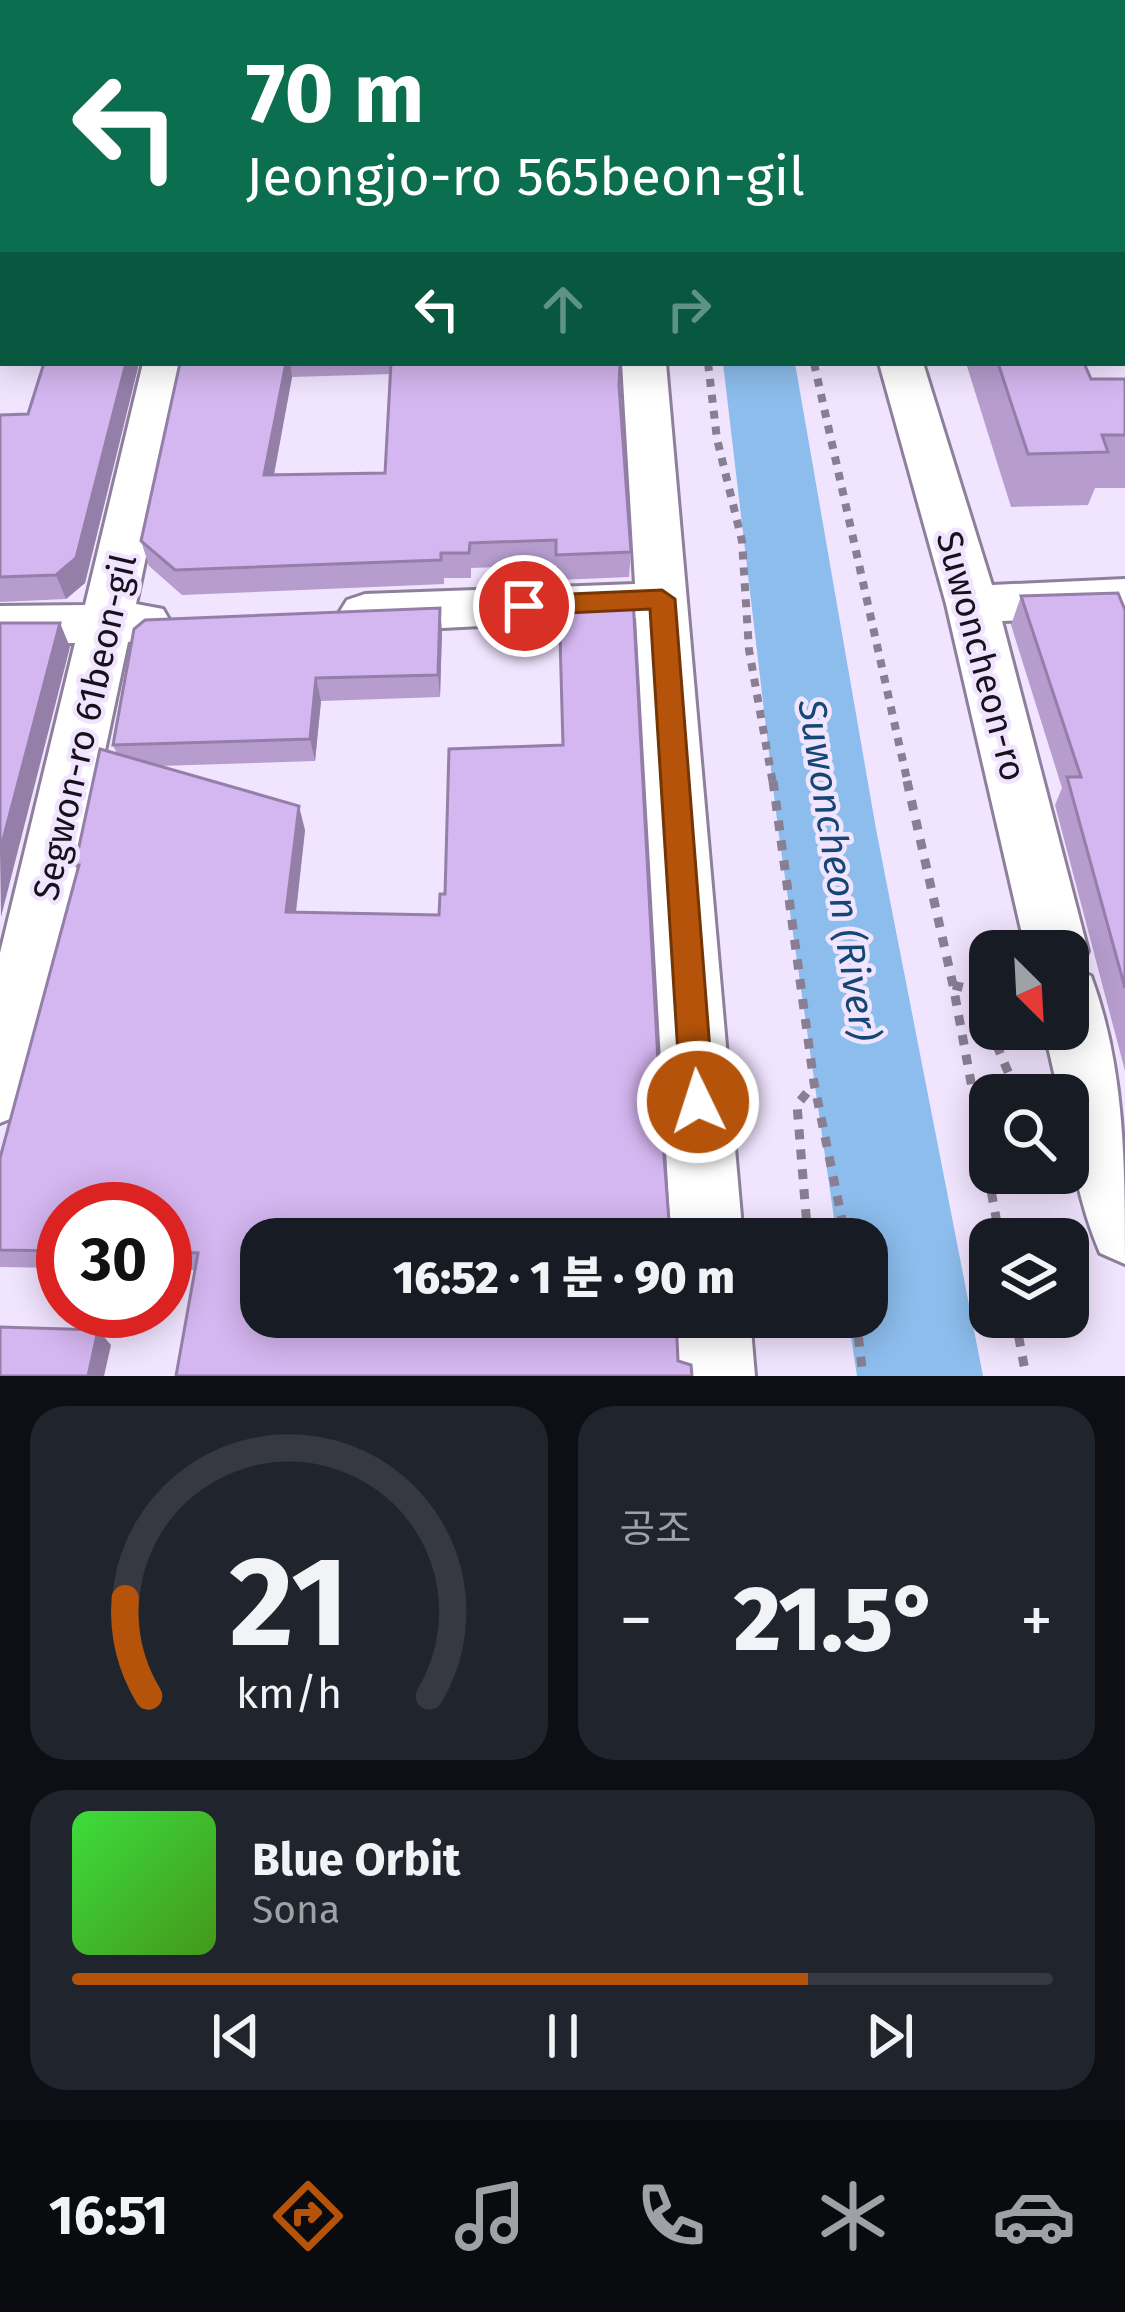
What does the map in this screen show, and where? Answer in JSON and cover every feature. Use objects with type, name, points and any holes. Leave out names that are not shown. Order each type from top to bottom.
[{"type":"street","name":"Segwon-ro 61beon-gil","points":[[0,1090],[164,366]]},
{"type":"street","points":[[644,366],[706,1218]]},
{"type":"street","name":"Suwoncheon-ro","points":[[902,366],[972,604],[1052,930]]},
{"type":"street","points":[[972,604],[1125,598]]},
{"type":"street","points":[[316,615],[662,599]]},
{"type":"street","points":[[0,625],[201,620]]},
{"type":"street","points":[[1081,1050],[1125,1228]]},
{"type":"street","points":[[714,1338],[717,1376]]},
{"type":"path","points":[[708,366],[717,439],[742,541],[749,650],[766,732],[814,1084],[842,1218]]},
{"type":"path","points":[[815,366],[953,985],[996,1218]]},
{"type":"path","points":[[953,985],[973,990],[1009,1074]]},
{"type":"path","points":[[806,1218],[796,1105],[814,1084]]},
{"type":"path","points":[[858,1338],[863,1376]]},
{"type":"path","points":[[1019,1338],[1026,1376]]},
{"type":"building","points":[[43,366],[125,366],[76,558],[56,575],[0,577],[0,415],[28,414]]},
{"type":"building","points":[[179,366],[285,366],[264,475],[385,473],[391,366],[620,366],[631,552],[556,555],[556,540],[470,543],[469,553],[441,553],[441,560],[175,570],[141,541]]},
{"type":"building","points":[[999,366],[1085,366],[1091,379],[1125,379],[1125,435],[1102,435],[1108,452],[1028,454]]},
{"type":"building","points":[[1118,593],[1125,610],[1125,988],[1067,777],[1081,777],[1021,596]]},
{"type":"building","points":[[633,598],[669,1218],[240,1218],[240,1338],[677,1338],[678,1361],[691,1365],[692,1376],[176,1376],[183,1338],[192,1338],[192,1287],[198,1253],[192,1253],[192,1182],[36,1182],[36,1251],[0,1250],[0,1158],[79,865],[75,865],[100,749],[299,806],[286,912],[439,915],[440,894],[445,894],[449,749],[563,745],[559,601]]},
{"type":"building","points":[[440,608],[438,675],[316,678],[310,739],[113,745],[134,629],[145,620]]},
{"type":"building","points":[[0,623],[60,623],[0,851]]},
{"type":"building","points":[[0,1327],[36,1328],[36,1338],[96,1338],[88,1376],[0,1376]]},
{"type":"waterway","name":"Suwoncheon (River)","points":[[759,366],[827,829],[920,1376]]},
{"type":"route","points":[[524,606],[662,599],[698,1102]]}]
